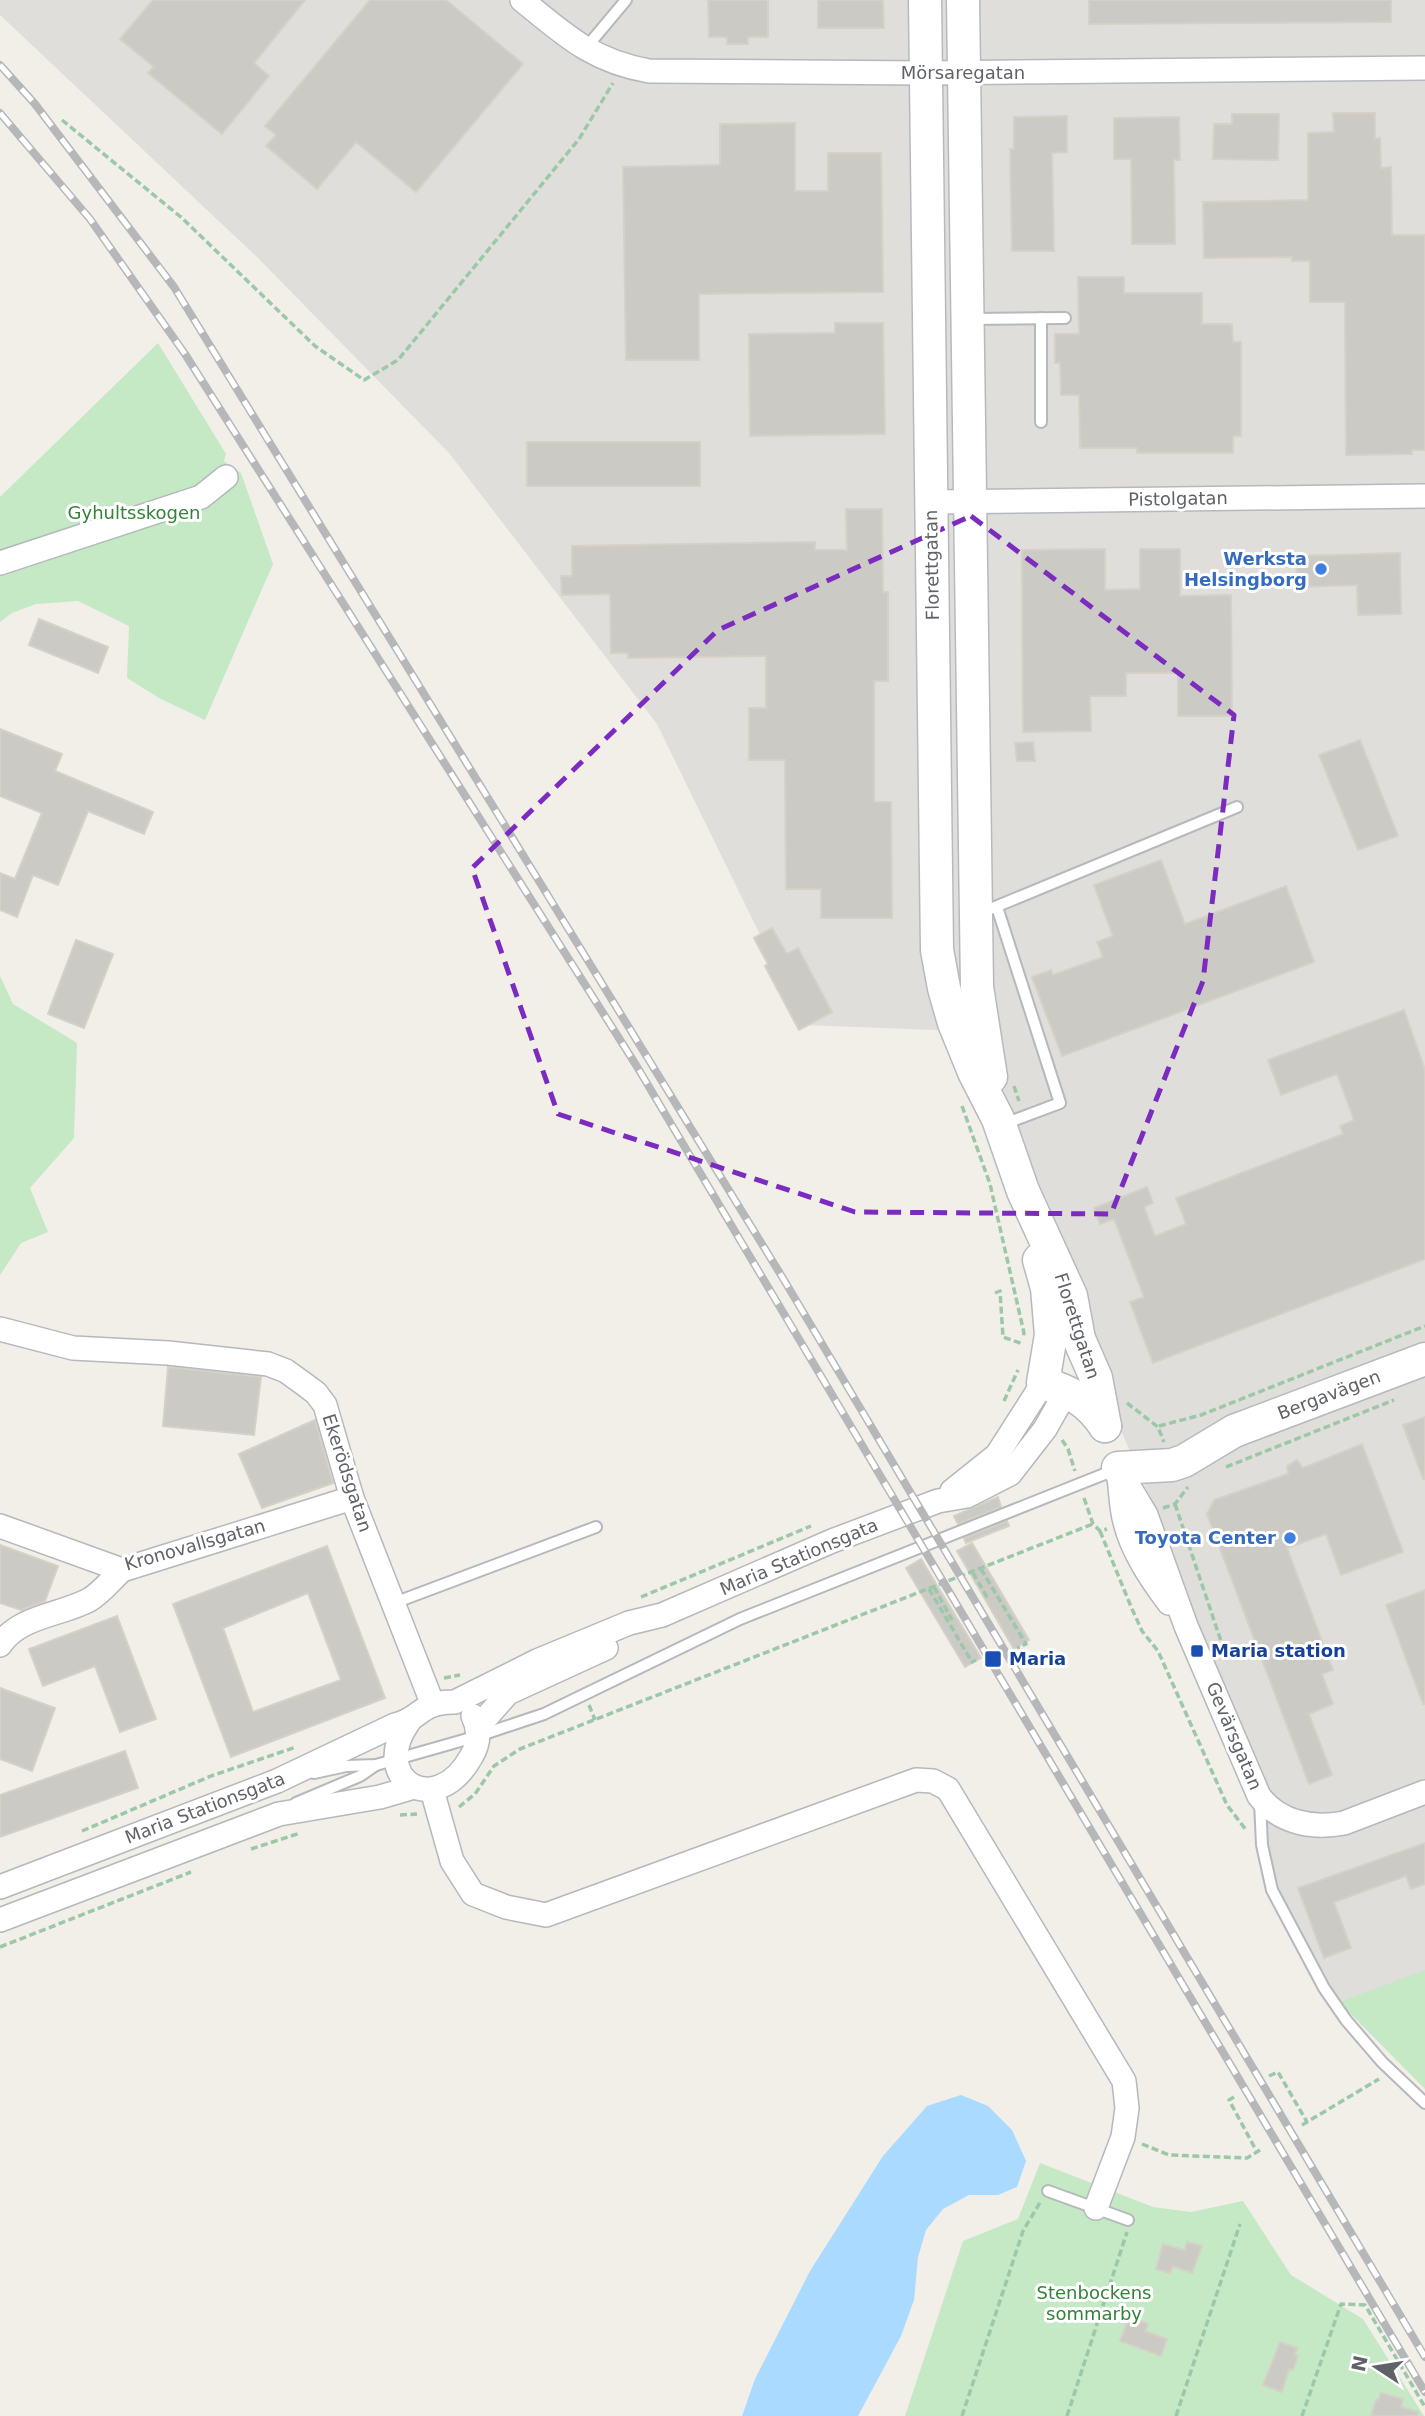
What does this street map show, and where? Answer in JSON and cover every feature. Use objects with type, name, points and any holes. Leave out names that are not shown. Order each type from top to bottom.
[{"type":"street","name":"Mörsaregatan","points":[[522,0],[585,49],[622,67],[649,71],[965,73],[1425,68]]},
{"type":"street","name":"Florettgatan","points":[[925,0],[937,950],[954,1023],[974,1072],[1008,1120]]},
{"type":"street","name":"Florettgatan","points":[[963,0],[970,501],[986,911],[977,987],[981,1021],[1008,1120],[1034,1245],[1047,1288],[1051,1339],[1096,1378],[1105,1426]]},
{"type":"street","points":[[0,563],[201,497],[226,477]]},
{"type":"street","name":"Pistolgatan","points":[[931,502],[1425,496]]},
{"type":"street","name":"Ekerödsgatan","points":[[0,1329],[73,1348],[168,1353],[268,1364],[286,1371],[316,1393],[325,1405],[352,1498],[394,1603],[444,1704]]},
{"type":"street","name":"Maria Stationsgata","points":[[0,1887],[277,1781],[395,1726],[408,1723],[423,1708],[444,1704],[629,1623],[662,1615],[832,1541],[938,1501],[967,1496],[1010,1474],[1045,1429],[1055,1387],[1051,1339]]},
{"type":"street","name":"Bergavägen","points":[[1118,1468],[1169,1457],[1425,1359]]},
{"type":"street","name":"Maria Stationsgata","points":[[938,1501],[997,1455],[1023,1417],[1055,1387]]},
{"type":"street","name":"Gevärsgatan","points":[[1055,1387],[1094,1409],[1105,1426],[1118,1468],[1125,1522],[1136,1551],[1156,1586],[1186,1626],[1259,1796],[1268,1807],[1283,1816],[1322,1826],[1344,1823],[1425,1793]]},
{"type":"street","name":"Kronovallsgatan","points":[[0,1526],[122,1570],[352,1498]]},
{"type":"street","points":[[0,1645],[6,1635],[40,1617],[90,1600],[122,1570]]},
{"type":"street","name":"Maria Stationsgata","points":[[0,1920],[279,1814],[380,1797],[428,1796],[464,1770],[475,1751],[478,1732],[508,1693],[649,1627],[662,1615]]},
{"type":"street","points":[[444,1704],[466,1709],[478,1732]]},
{"type":"street","points":[[408,1723],[386,1762],[428,1796],[452,1861],[473,1894],[506,1907],[546,1915],[916,1780],[933,1781],[948,1789],[1124,2081],[1128,2108],[1123,2137],[1096,2208]]},
{"type":"lane","points":[[585,49],[626,0]]},
{"type":"lane","points":[[1041,318],[1041,422]]},
{"type":"lane","points":[[968,319],[1065,318]]},
{"type":"lane","points":[[1008,1120],[1060,1103],[986,911],[1237,807]]},
{"type":"lane","points":[[279,1814],[299,1801],[360,1776],[386,1762],[544,1714],[751,1615],[1118,1468]]},
{"type":"lane","points":[[394,1603],[596,1527]]},
{"type":"lane","points":[[277,1781],[346,1766],[386,1762]]},
{"type":"lane","points":[[1259,1796],[1262,1845],[1272,1890],[1324,1988],[1346,2020],[1382,2062],[1425,2103]]},
{"type":"lane","points":[[1048,2191],[1128,2220]]},
{"type":"path","points":[[62,120],[181,218],[315,346],[364,380],[398,360],[579,139],[622,67]]},
{"type":"path","points":[[1008,1120],[1013,1084]]},
{"type":"path","points":[[995,1293],[1000,1291],[1003,1337],[1051,1339]]},
{"type":"path","points":[[1123,1398],[1169,1457],[1201,1415],[1425,1326]]},
{"type":"path","points":[[1217,1471],[1400,1397]]},
{"type":"path","points":[[398,1815],[428,1796],[456,1809],[475,1794],[494,1766],[520,1749],[1093,1524],[1068,1449],[1061,1437],[1045,1429]]},
{"type":"path","points":[[1175,1504],[1228,1662]]},
{"type":"path","points":[[1100,1531],[1142,1631],[1158,1651],[1170,1675],[1227,1805],[1251,1838],[1262,1845]]},
{"type":"path","points":[[981,1569],[1026,1644],[1017,1648]]},
{"type":"path","points":[[972,1572],[988,1599]]},
{"type":"path","points":[[932,1588],[952,1620]]},
{"type":"path","points":[[932,1588],[972,1662],[976,1660]]},
{"type":"path","points":[[240,1853],[306,1831]]},
{"type":"path","points":[[0,1947],[202,1868]]},
{"type":"path","points":[[1269,2076],[1278,2072],[1305,2124],[1384,2077]]},
{"type":"path","points":[[1123,2137],[1169,2155],[1247,2158],[1258,2151],[1229,2100],[1234,2097]]},
{"type":"path","points":[[962,2416],[1023,2231],[1048,2191]]},
{"type":"path","points":[[1067,2416],[1126,2237],[1128,2220]]},
{"type":"path","points":[[1175,2416],[1240,2224]]},
{"type":"path","points":[[1302,2416],[1341,2304],[1365,2305],[1425,2407]]},
{"type":"highlighted area","points":[[971,516],[1234,715],[1203,981],[1111,1214],[855,1212],[558,1114],[472,868],[718,630]]},
{"type":"shaded area","points":[[0,0],[1425,0],[1425,1973],[1339,2002],[1276,1888],[1269,1863],[1266,1835],[1268,1811],[1156,1512],[1105,1393],[962,1031],[804,1025],[657,724],[449,453],[259,259],[0,15]]},
{"type":"green space","name":"Gyhultsskogen","points":[[158,343],[226,454],[224,461],[241,473],[273,564],[205,720],[159,698],[127,678],[129,626],[78,601],[36,604],[12,613],[0,622],[0,497]]},
{"type":"green space","points":[[0,976],[13,1004],[77,1043],[74,1138],[30,1188],[48,1232],[21,1243],[0,1275]]},
{"type":"green space","points":[[1425,1970],[1425,2089],[1339,2002]]},
{"type":"green space","name":"Stenbockens sommarby","points":[[1040,2163],[1153,2207],[1191,2212],[1243,2201],[1291,2275],[1363,2319],[1424,2416],[905,2416],[963,2241],[1018,2219]]},
{"type":"water","points":[[961,2095],[988,2106],[1012,2130],[1026,2161],[1017,2187],[998,2195],[969,2195],[943,2209],[926,2230],[918,2257],[914,2300],[901,2336],[858,2416],[742,2416],[755,2379],[810,2271],[883,2156],[927,2106]]},
{"type":"building","points":[[153,0],[305,0],[254,63],[269,76],[222,134],[148,73],[154,67],[120,39]]},
{"type":"building","points":[[370,0],[446,0],[523,64],[416,192],[356,142],[317,189],[266,146],[276,135],[265,126]]},
{"type":"building","points":[[708,0],[768,0],[768,37],[748,37],[748,44],[727,44],[727,37],[709,37]]},
{"type":"building","points":[[818,0],[883,0],[884,28],[818,28]]},
{"type":"building","points":[[1089,0],[1391,0],[1391,22],[1089,24]]},
{"type":"building","points":[[1333,113],[1375,113],[1375,139],[1380,138],[1381,168],[1391,167],[1392,235],[1425,235],[1425,450],[1412,450],[1412,454],[1346,455],[1345,302],[1310,302],[1310,261],[1292,261],[1292,257],[1204,258],[1203,202],[1308,200],[1308,133],[1334,132]]},
{"type":"building","points":[[1232,114],[1279,114],[1278,160],[1213,159],[1214,124],[1232,124]]},
{"type":"building","points":[[1067,116],[1067,152],[1052,153],[1054,251],[1012,251],[1010,149],[1014,149],[1014,117]]},
{"type":"building","points":[[1179,117],[1180,160],[1174,160],[1175,244],[1132,244],[1131,159],[1114,159],[1114,118]]},
{"type":"building","points":[[795,123],[795,191],[828,191],[828,153],[881,153],[883,292],[699,294],[699,360],[626,360],[623,167],[720,165],[720,124]]},
{"type":"building","points":[[1078,277],[1124,277],[1124,293],[1202,293],[1202,324],[1232,324],[1233,342],[1241,342],[1241,436],[1233,436],[1233,453],[1137,453],[1137,448],[1080,448],[1079,395],[1061,395],[1060,363],[1055,363],[1055,334],[1079,334]]},
{"type":"building","points":[[835,323],[883,323],[885,434],[750,436],[749,334],[835,333]]},
{"type":"building","points":[[527,442],[700,442],[700,486],[527,486]]},
{"type":"building","points":[[846,509],[882,509],[883,592],[888,592],[888,681],[874,681],[874,802],[891,802],[892,918],[821,918],[821,889],[786,889],[785,760],[749,760],[749,708],[766,708],[766,656],[628,658],[628,653],[611,653],[610,594],[562,595],[561,576],[572,576],[572,546],[815,542],[815,550],[847,550]]},
{"type":"building","points":[[1105,549],[1105,590],[1140,589],[1140,549],[1180,549],[1180,596],[1231,595],[1232,716],[1178,716],[1178,673],[1126,673],[1126,696],[1090,696],[1091,731],[1023,732],[1022,550]]},
{"type":"building","points":[[1400,553],[1401,614],[1358,615],[1357,585],[1297,587],[1296,556]]},
{"type":"building","points":[[39,619],[108,647],[98,673],[29,645]]},
{"type":"building","points":[[0,729],[62,754],[55,771],[153,812],[144,834],[88,811],[58,885],[33,875],[17,917],[0,910],[0,873],[15,879],[42,813],[0,796]]},
{"type":"building","points":[[1360,740],[1398,836],[1358,850],[1319,755]]},
{"type":"building","points":[[1033,742],[1035,761],[1017,761],[1015,743]]},
{"type":"building","points":[[1161,860],[1185,924],[1286,886],[1314,962],[1062,1056],[1032,977],[1051,970],[1053,975],[1103,957],[1097,942],[1113,936],[1094,885]]},
{"type":"building","points":[[772,928],[787,954],[798,948],[832,1012],[799,1030],[765,966],[768,964],[754,938]]},
{"type":"building","points":[[76,940],[113,954],[84,1028],[48,1014]]},
{"type":"building","points":[[1404,1010],[1425,1070],[1425,1259],[1153,1363],[1130,1302],[1144,1297],[1114,1219],[1100,1224],[1094,1208],[1147,1187],[1153,1203],[1144,1207],[1155,1236],[1186,1224],[1176,1198],[1343,1134],[1340,1126],[1354,1120],[1337,1074],[1281,1095],[1268,1060]]},
{"type":"building","points":[[168,1367],[261,1377],[254,1435],[163,1426]]},
{"type":"building","points":[[1425,1417],[1425,1479],[1423,1479],[1403,1425]]},
{"type":"building","points":[[315,1420],[333,1483],[262,1508],[239,1454]]},
{"type":"building","points":[[1362,1444],[1403,1552],[1341,1575],[1326,1534],[1287,1548],[1333,1670],[1322,1674],[1333,1704],[1309,1714],[1332,1775],[1309,1784],[1207,1514],[1214,1500],[1288,1474],[1287,1466],[1297,1460],[1303,1468]]},
{"type":"building","points":[[998,1497],[1001,1507],[958,1524],[954,1516]]},
{"type":"building","points":[[1007,1521],[1009,1526],[966,1543],[964,1538]]},
{"type":"building","points":[[972,1543],[1029,1640],[1014,1649],[957,1551]]},
{"type":"building","points":[[0,1545],[58,1566],[45,1601],[21,1610],[0,1603]]},
{"type":"building","points":[[327,1546],[385,1698],[231,1757],[173,1604]],"holes":[[[308,1593],[341,1680],[253,1712],[223,1628]]]},
{"type":"building","points":[[921,1559],[981,1658],[965,1667],[906,1568]]},
{"type":"building","points":[[1425,1590],[1425,1704],[1423,1704],[1386,1605]]},
{"type":"building","points":[[117,1616],[156,1719],[120,1732],[95,1666],[43,1686],[29,1649]]},
{"type":"building","points":[[0,1688],[55,1708],[32,1771],[0,1759]]},
{"type":"building","points":[[125,1751],[138,1788],[0,1837],[0,1795]]},
{"type":"building","points":[[1425,1843],[1425,1884],[1411,1889],[1406,1876],[1334,1902],[1351,1948],[1324,1958],[1298,1888]]},
{"type":"building","points":[[1187,2242],[1202,2246],[1192,2273],[1173,2266],[1170,2273],[1156,2269],[1163,2244],[1185,2250]]},
{"type":"building","points":[[1130,2316],[1148,2324],[1145,2331],[1167,2339],[1161,2356],[1120,2341]]},
{"type":"building","points":[[1280,2342],[1297,2348],[1295,2355],[1298,2356],[1293,2370],[1289,2369],[1282,2392],[1263,2385]]},
{"type":"building","points":[[1381,2393],[1403,2399],[1401,2407],[1418,2412],[1417,2416],[1371,2416]]},
{"type":"railway","points":[[0,65],[35,104],[174,287],[781,1275],[1425,2357]]},
{"type":"railway","points":[[0,113],[90,219],[185,354],[636,1065],[1425,2392]]},
{"type":"place","name":"Werksta Helsingborg","points":[[1321,569]]},
{"type":"place","name":"Toyota Center","points":[[1290,1538]]},
{"type":"place","name":"Maria station","points":[[1197,1651]]},
{"type":"place","name":"Maria","points":[[993,1659]]}]
